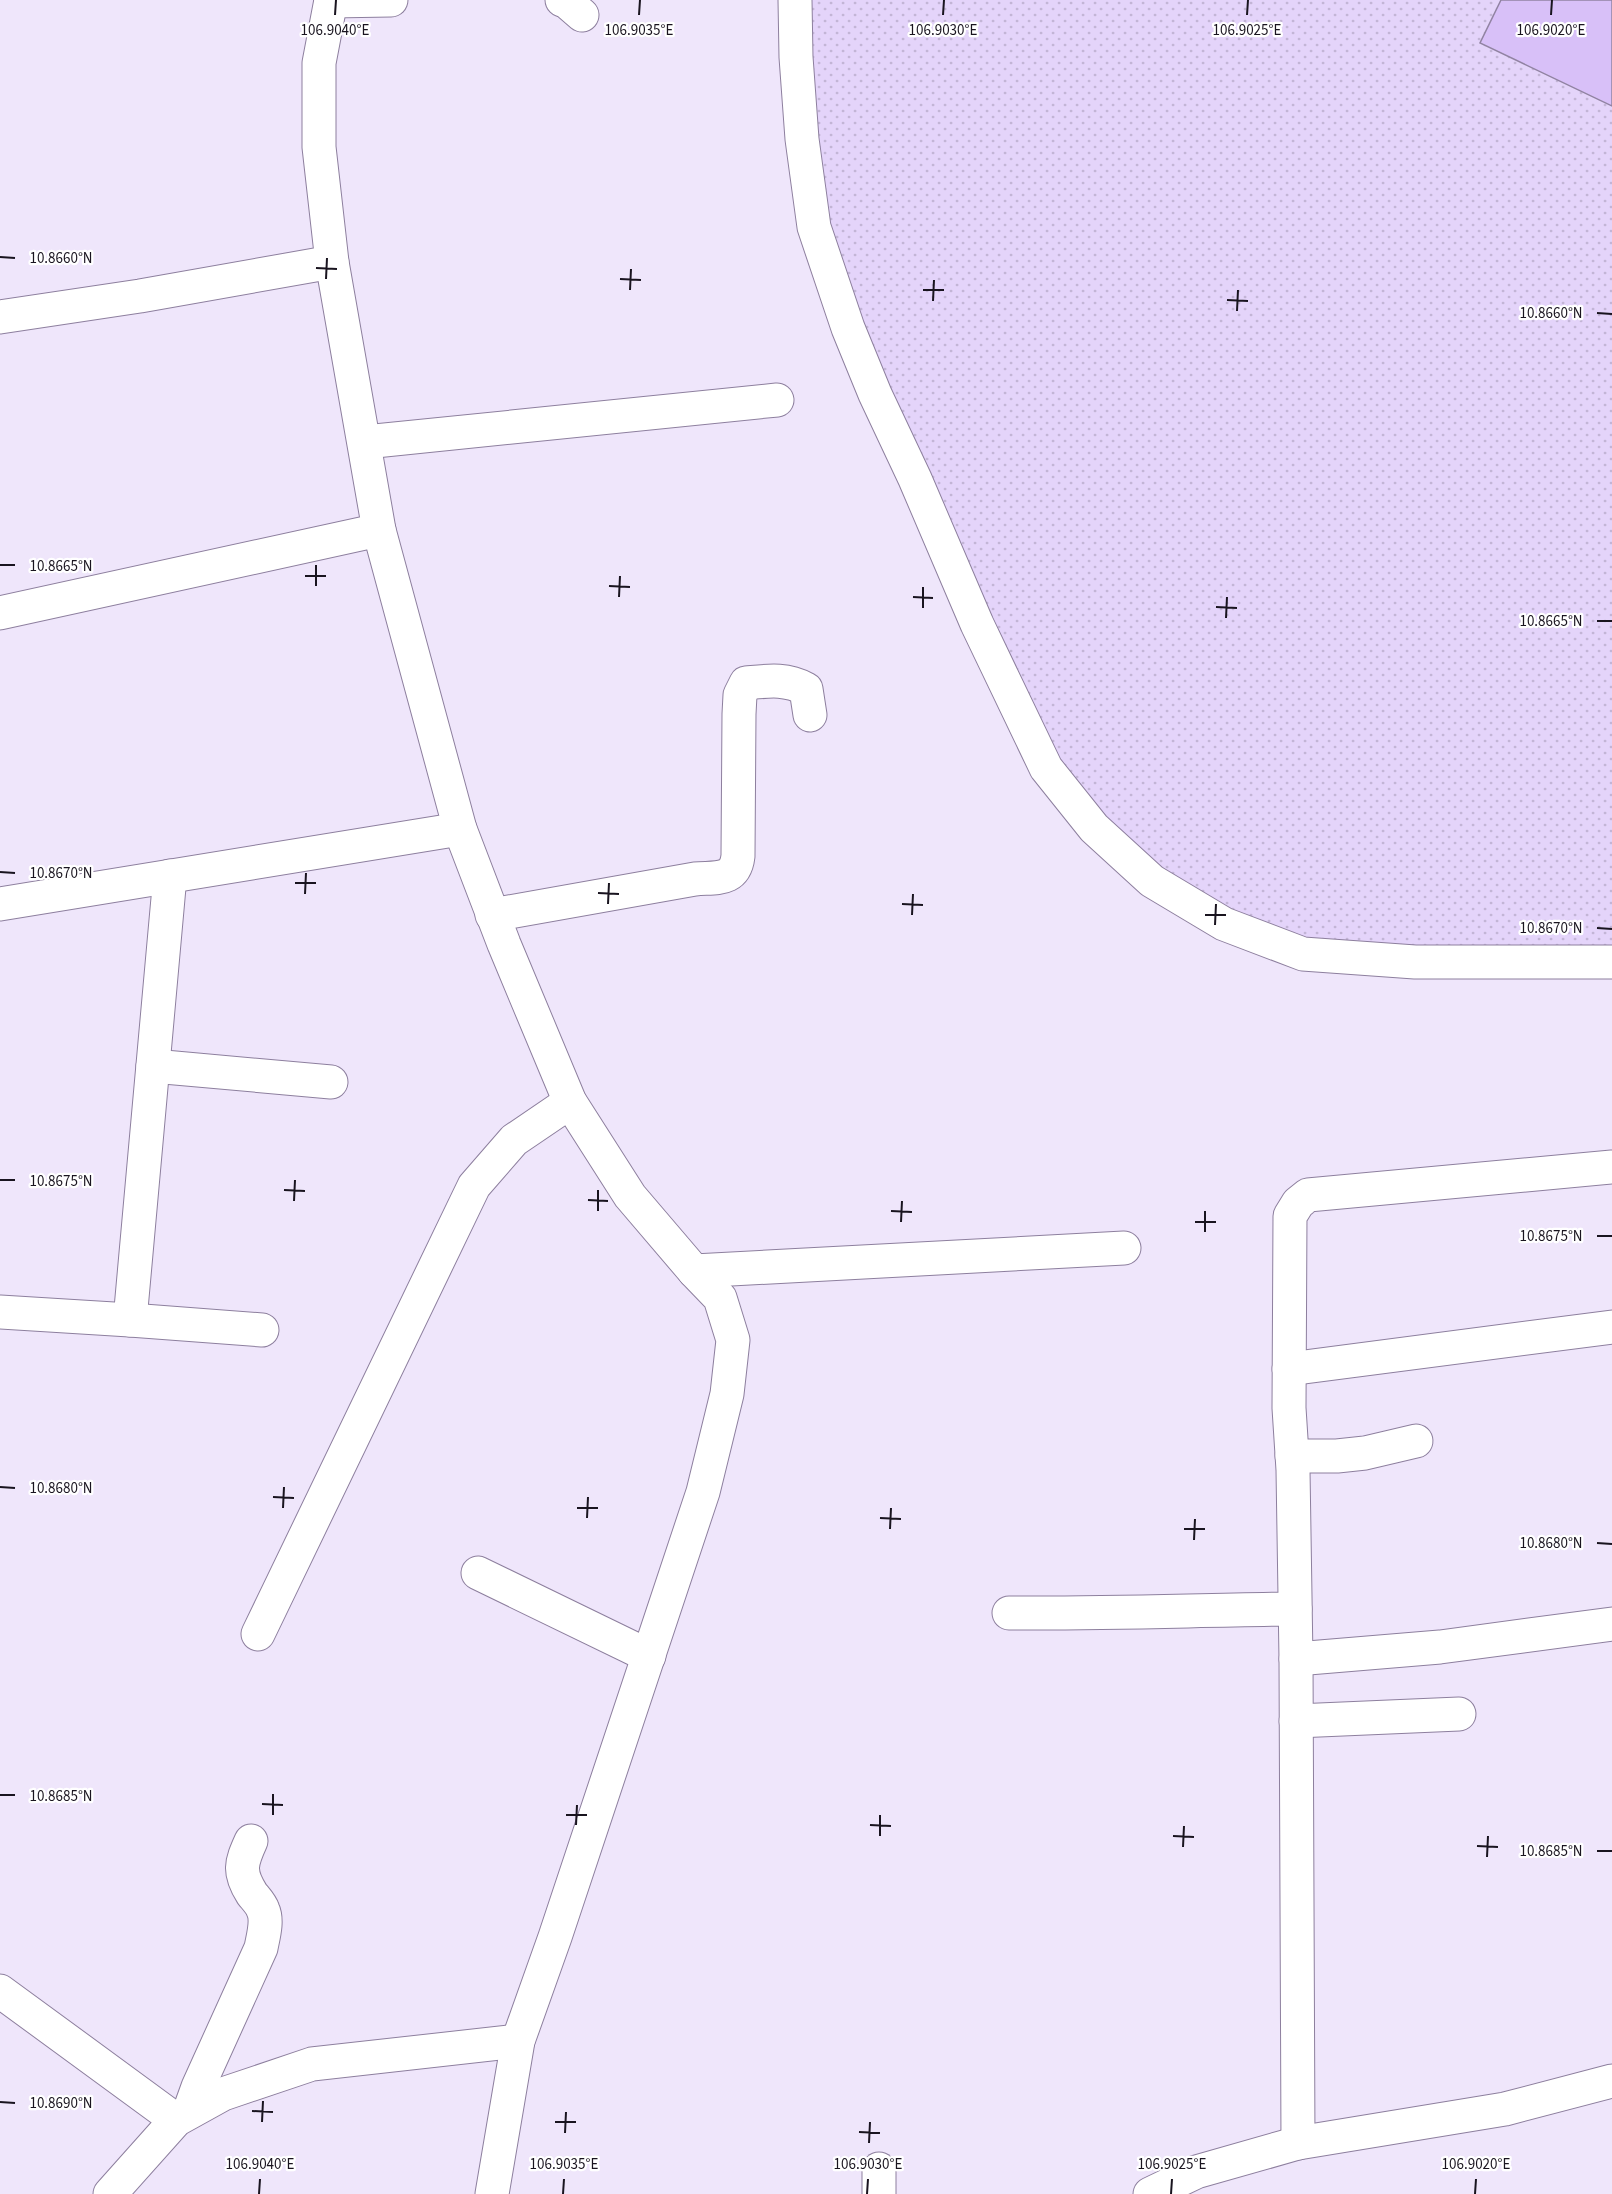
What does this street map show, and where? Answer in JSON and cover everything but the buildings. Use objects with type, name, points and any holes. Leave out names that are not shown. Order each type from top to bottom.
[{"type":"street","points":[[391,0],[331,1],[319,63],[319,147],[332,262],[380,530],[460,829],[492,915],[570,1102],[630,1196],[720,1298],[733,1340],[727,1394],[703,1492],[555,1937],[518,2041],[492,2194]]},
{"type":"street","points":[[795,0],[796,57],[802,139],[814,227],[849,328],[875,394],[915,479],[977,624],[1046,768],[1094,828],[1152,881],[1224,924],[1303,954],[1415,962],[1612,962]]},
{"type":"street","points":[[0,317],[140,296],[332,262]]},
{"type":"street","points":[[365,442],[777,400]]},
{"type":"street","points":[[0,613],[380,530]]},
{"type":"street","points":[[492,915],[695,879],[728,876],[737,868],[739,714],[740,695],[746,683],[771,680],[793,682],[806,689],[810,715]]},
{"type":"street","points":[[0,904],[460,829]]},
{"type":"street","points":[[130,1320],[170,876]]},
{"type":"street","points":[[153,1066],[331,1082]]},
{"type":"street","points":[[258,1634],[474,1186],[514,1140],[570,1102]]},
{"type":"street","points":[[1298,2143],[1296,1659],[1292,1456],[1288,1408],[1290,1216],[1298,1203],[1308,1195],[1612,1167]]},
{"type":"street","points":[[694,1271],[1124,1248]]},
{"type":"street","points":[[0,1312],[262,1330]]},
{"type":"street","points":[[1289,1369],[1612,1326]]},
{"type":"street","points":[[1292,1456],[1337,1456],[1365,1453],[1416,1441]]},
{"type":"street","points":[[478,1573],[649,1656]]},
{"type":"street","points":[[1009,1613],[1100,1614],[1129,1611],[1295,1609]]},
{"type":"street","points":[[1296,1659],[1440,1647],[1612,1624]]},
{"type":"street","points":[[1296,1721],[1459,1714]]},
{"type":"street","points":[[110,2194],[183,2116],[261,1948],[264,1910],[244,1881],[242,1870],[243,1859],[251,1840]]},
{"type":"street","points":[[0,1990],[183,2116]]},
{"type":"street","points":[[183,2116],[223,2094],[312,2064],[518,2041]]},
{"type":"street","points":[[1150,2194],[1196,2172],[1298,2143],[1505,2109],[1612,2081]]},
{"type":"shaded area","points":[[808,0],[1612,0],[1612,948],[1418,948],[1304,940],[1229,913],[1158,869],[1106,821],[1059,762],[1021,686],[857,314],[828,225],[810,97]]}]
